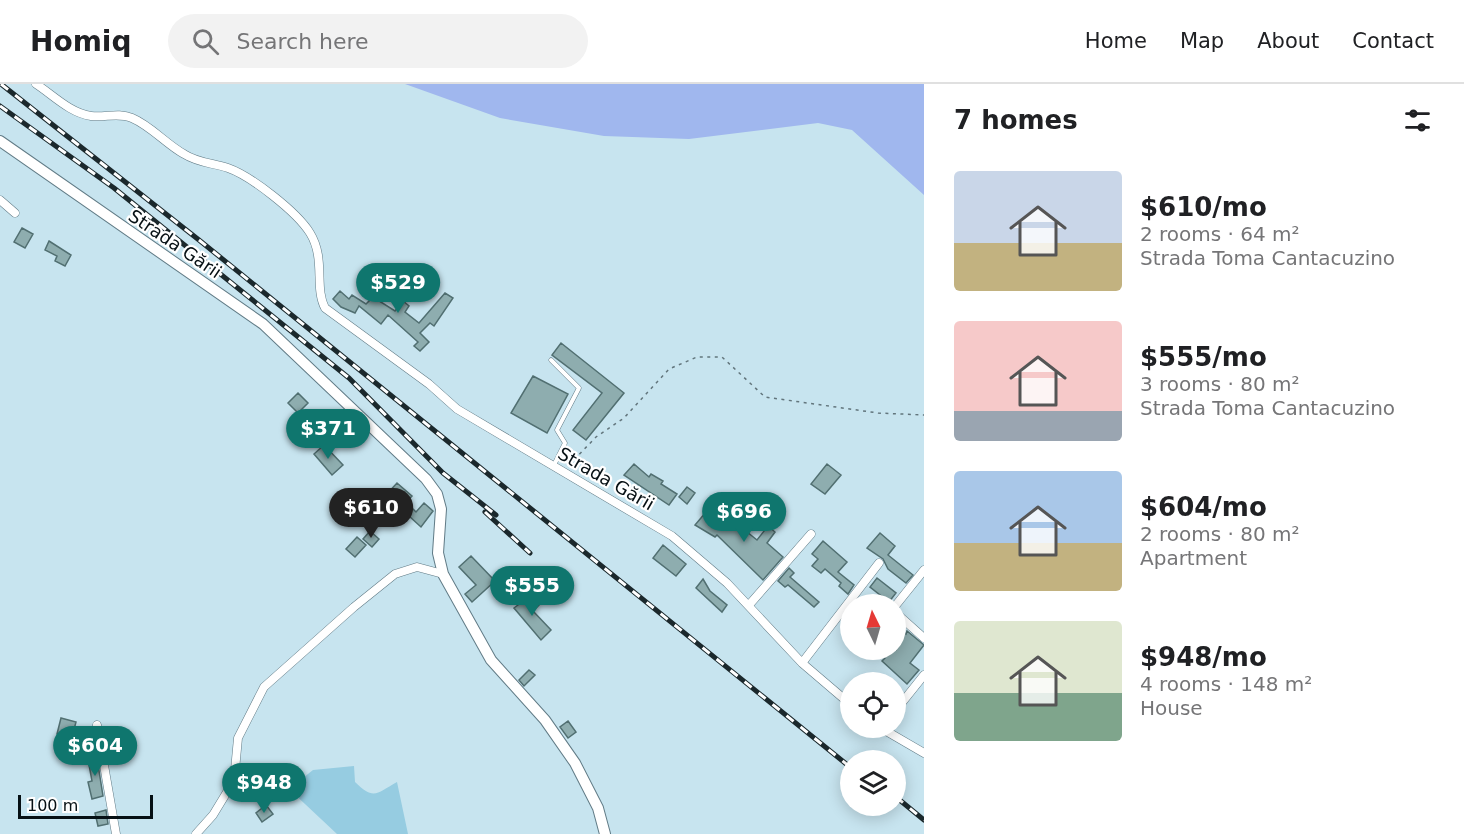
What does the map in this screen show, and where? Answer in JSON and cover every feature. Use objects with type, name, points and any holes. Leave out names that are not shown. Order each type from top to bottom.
[{"type":"street","name":"Strada Gării","points":[[36,84],[75,111],[89,116],[112,114],[133,118],[186,155],[241,174],[286,208],[300,221],[315,244],[320,258],[322,302],[325,308],[429,384],[457,409],[553,468],[672,536],[748,604],[802,663],[840,695]]},
{"type":"street","name":"Strada Gării","points":[[0,141],[262,324],[403,455],[433,487],[439,501],[438,553],[443,574]]},
{"type":"street","points":[[0,200],[15,213]]},
{"type":"street","points":[[748,604],[811,534]]},
{"type":"street","points":[[802,663],[879,563]]},
{"type":"street","points":[[196,834],[213,815],[227,792],[235,770],[238,738],[264,687],[354,607],[396,574],[417,567],[443,574],[492,660],[545,720],[575,763],[598,808],[605,834]]},
{"type":"street","points":[[905,594],[924,570]]},
{"type":"street","points":[[906,622],[924,638]]},
{"type":"street","points":[[906,698],[924,675]]},
{"type":"street","points":[[97,725],[116,834]]},
{"type":"street","points":[[899,738],[924,753]]},
{"type":"lane","points":[[551,360],[579,387],[557,430],[565,444],[553,468]]},
{"type":"path","points":[[562,473],[596,437],[624,418],[669,369],[697,357],[722,357],[765,397],[878,413],[924,415]]},
{"type":"shaded area","points":[[405,84],[924,84],[924,195],[852,130],[818,123],[689,139],[604,136],[500,118]]},
{"type":"shaded area","points":[[354,766],[355,782],[367,792],[380,792],[397,782],[408,834],[337,834],[289,789],[313,770]]},
{"type":"building","points":[[22,228],[33,234],[25,248],[14,242]]},
{"type":"building","points":[[49,241],[71,255],[65,266],[55,261],[57,256],[45,250]]},
{"type":"building","points":[[340,291],[349,299],[352,295],[366,304],[373,297],[395,311],[403,301],[409,306],[405,312],[419,323],[445,293],[453,298],[434,326],[430,323],[420,333],[429,342],[420,351],[414,346],[418,342],[388,315],[381,324],[359,306],[355,313],[341,307],[333,299]]},
{"type":"building","points":[[561,343],[624,393],[586,440],[573,430],[602,393],[552,355]]},
{"type":"building","points":[[533,376],[568,394],[547,433],[511,413]]},
{"type":"building","points":[[298,393],[308,403],[298,413],[288,403]]},
{"type":"building","points":[[324,445],[343,465],[332,475],[314,454]]},
{"type":"building","points":[[634,464],[649,477],[651,474],[663,481],[661,484],[677,494],[669,505],[624,475]]},
{"type":"building","points":[[827,464],[841,475],[825,494],[811,484]]},
{"type":"building","points":[[397,483],[412,496],[406,502],[416,512],[424,503],[433,511],[421,527],[386,495]]},
{"type":"building","points":[[687,487],[695,493],[687,504],[679,497]]},
{"type":"building","points":[[706,512],[717,520],[719,517],[730,526],[739,515],[746,522],[741,527],[757,540],[768,526],[775,532],[767,543],[783,557],[763,580],[717,535],[715,537],[695,525]]},
{"type":"building","points":[[370,531],[379,539],[372,547],[363,539]]},
{"type":"building","points":[[880,533],[895,546],[888,555],[913,575],[906,583],[888,569],[883,559],[867,548]]},
{"type":"building","points":[[357,537],[366,545],[355,557],[346,549]]},
{"type":"building","points":[[823,541],[847,562],[838,572],[854,585],[848,594],[839,586],[841,583],[825,569],[821,573],[812,566],[818,559],[812,554]]},
{"type":"building","points":[[663,545],[686,564],[676,576],[653,558]]},
{"type":"building","points":[[471,556],[495,581],[472,602],[465,594],[476,585],[459,567]]},
{"type":"building","points":[[789,568],[794,573],[790,577],[819,602],[814,607],[788,585],[785,587],[778,581]]},
{"type":"building","points":[[877,578],[896,593],[879,594],[870,587]]},
{"type":"building","points":[[703,579],[710,591],[727,605],[722,612],[696,588]]},
{"type":"building","points":[[531,595],[539,605],[533,611],[551,630],[541,640],[514,608]]},
{"type":"building","points":[[907,631],[924,645],[910,663],[919,670],[907,684],[906,672],[894,672],[882,661],[906,660]]},
{"type":"building","points":[[529,670],[535,675],[524,686],[519,680]]},
{"type":"building","points":[[61,718],[76,722],[72,737],[57,734]]},
{"type":"building","points":[[568,721],[576,732],[568,738],[560,727]]},
{"type":"building","points":[[96,752],[103,796],[92,799],[88,782],[92,781],[87,754]]},
{"type":"building","points":[[266,773],[282,788],[277,793],[271,788],[266,793],[256,784]]},
{"type":"building","points":[[266,805],[273,814],[262,822],[256,813]]},
{"type":"building","points":[[106,810],[108,824],[98,826],[95,813]]},
{"type":"railway","points":[[1,84],[199,240],[840,759]]},
{"type":"railway","points":[[0,106],[114,188],[349,378],[443,473],[496,515]]},
{"type":"railway","points":[[485,512],[530,553]]},
{"type":"railway","points":[[906,805],[924,820]]}]
